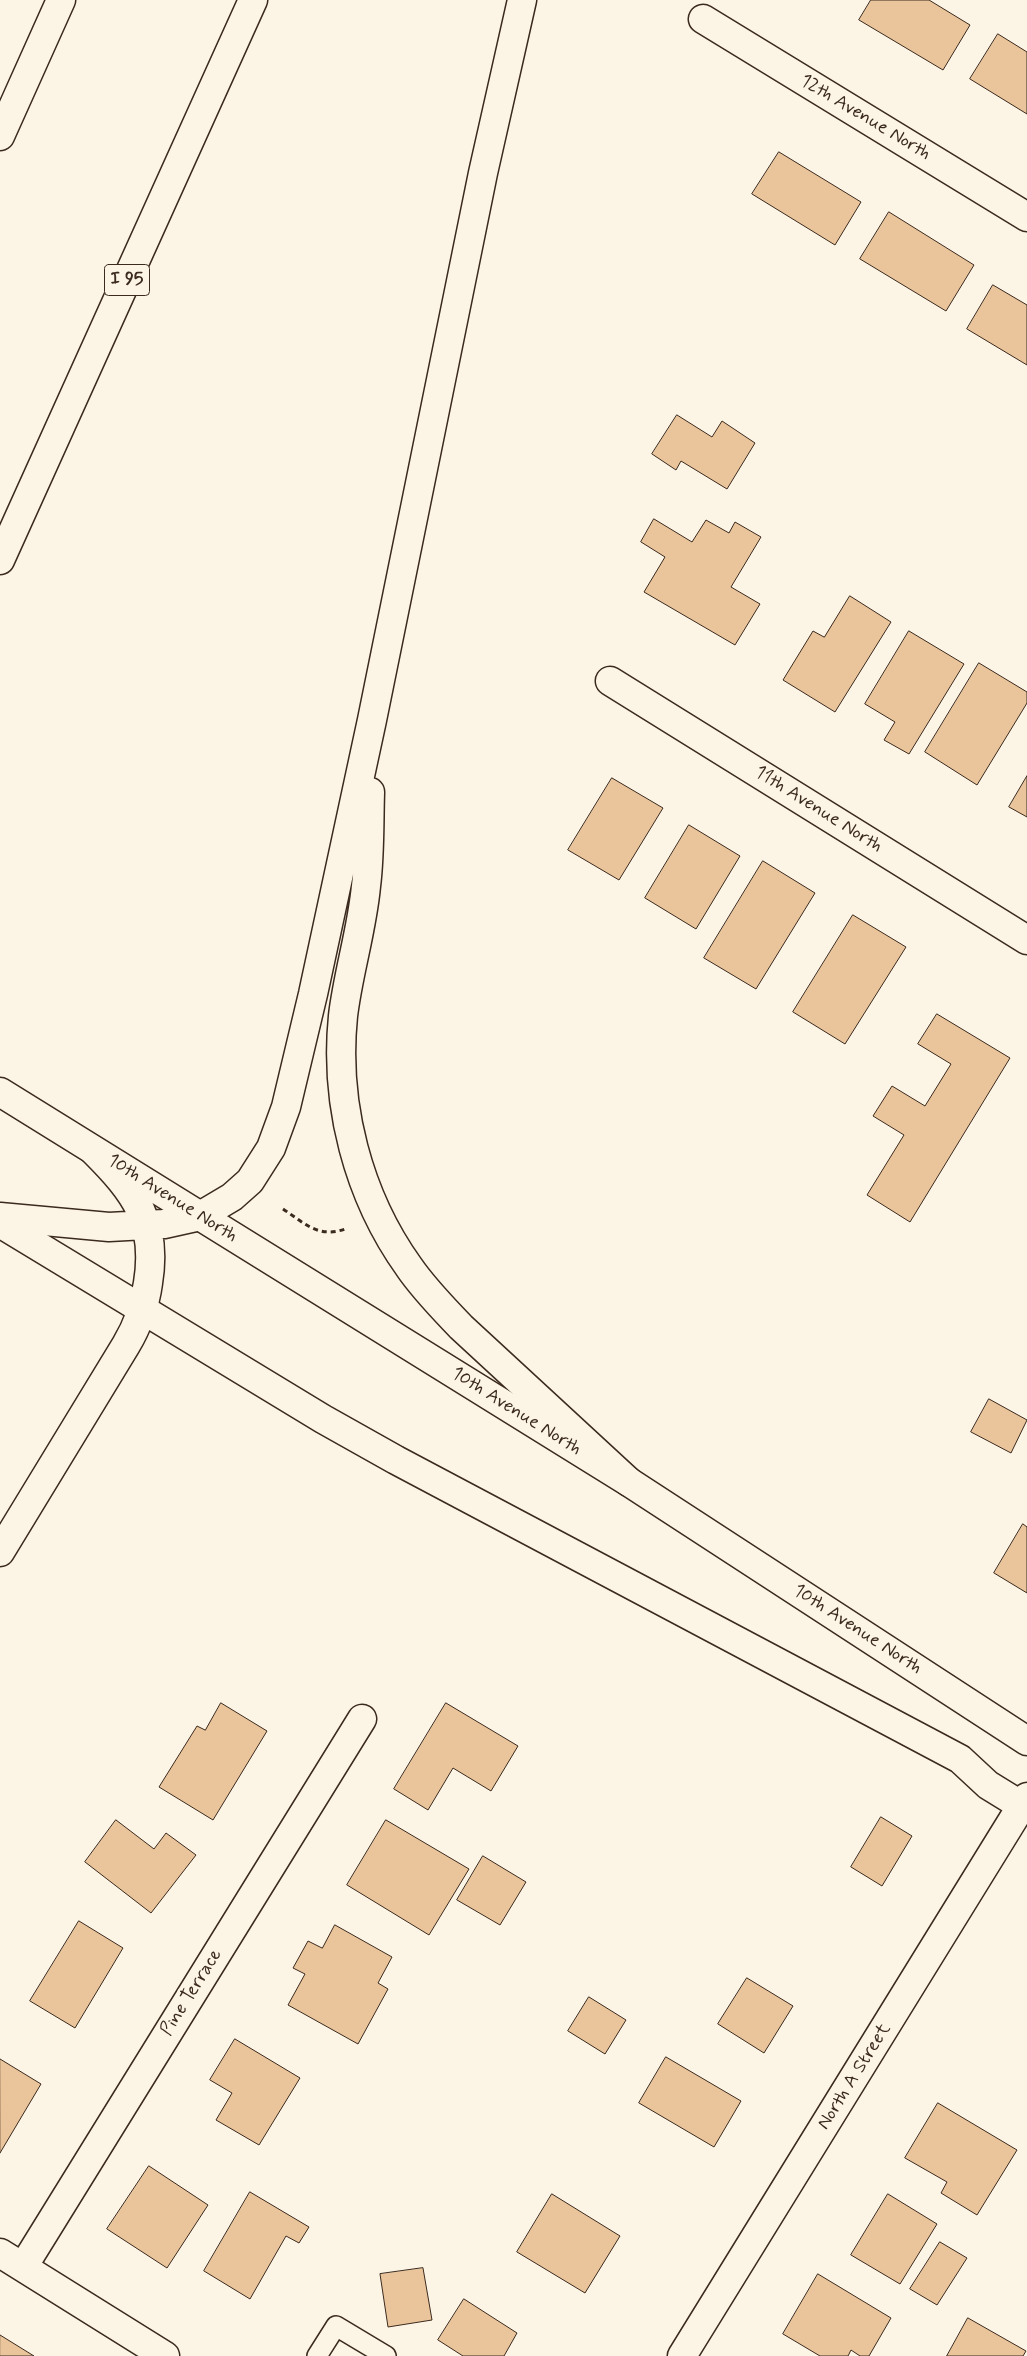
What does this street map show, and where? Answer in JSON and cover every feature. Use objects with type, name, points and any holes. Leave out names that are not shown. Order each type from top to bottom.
[{"type":"main road","points":[[0,136],[62,0]]},
{"type":"main road","name":"I 95","points":[[0,560],[253,0]]},
{"type":"main road","points":[[0,1217],[109,1227],[148,1225],[200,1216],[232,1197],[250,1181],[268,1154],[279,1128],[303,1039],[372,720],[483,173],[522,0]]},
{"type":"main road","name":"12th Avenue North","points":[[703,19],[1027,218]]},
{"type":"main road","name":"11th Avenue North","points":[[610,681],[1027,940]]},
{"type":"main road","points":[[372,720],[366,887],[346,996],[342,1044],[344,1100],[348,1128],[362,1176],[378,1216],[398,1251],[440,1306],[460,1327],[629,1482]]},
{"type":"main road","name":"10th Avenue North","points":[[0,1092],[629,1482],[1027,1741]]},
{"type":"main road","points":[[0,1552],[126,1344],[143,1309],[152,1254],[148,1225],[126,1184],[94,1150]]},
{"type":"main road","points":[[0,1223],[323,1419],[470,1501],[960,1759],[988,1785],[1025,1804]]},
{"type":"main road","name":"Pine Terrace","points":[[23,2267],[362,1719]]},
{"type":"main road","name":"North A Street","points":[[682,2356],[1025,1804]]},
{"type":"main road","points":[[0,2253],[165,2356]]},
{"type":"lane","points":[[317,2356],[336,2326],[386,2356]]},
{"type":"path","points":[[284,1209],[322,1232],[332,1234],[354,1226]]},
{"type":"building","points":[[871,0],[929,0],[970,25],[943,70],[859,20]]},
{"type":"building","points":[[998,34],[1027,52],[1027,114],[970,79]]},
{"type":"building","points":[[779,152],[861,202],[835,245],[752,194]]},
{"type":"building","points":[[889,212],[974,265],[946,311],[860,259]]},
{"type":"building","points":[[993,285],[1027,305],[1027,365],[967,329]]},
{"type":"building","points":[[677,415],[712,437],[722,421],[755,443],[727,489],[681,461],[676,470],[652,454]]},
{"type":"building","points":[[654,519],[692,542],[706,520],[729,533],[735,522],[761,537],[731,587],[760,604],[735,645],[644,592],[665,557],[641,542]]},
{"type":"building","points":[[850,596],[891,622],[835,712],[783,680],[813,631],[824,637]]},
{"type":"building","points":[[909,631],[964,664],[909,754],[884,740],[895,722],[865,704]]},
{"type":"building","points":[[979,663],[1027,692],[1027,703],[977,785],[925,752]]},
{"type":"building","points":[[1027,776],[1027,817],[1009,807]]},
{"type":"building","points":[[612,778],[663,808],[619,880],[568,850]]},
{"type":"building","points":[[689,825],[740,856],[696,929],[645,898]]},
{"type":"building","points":[[763,861],[815,893],[756,989],[704,958]]},
{"type":"building","points":[[853,915],[906,947],[845,1044],[793,1012]]},
{"type":"building","points":[[937,1014],[1010,1058],[910,1222],[867,1195],[904,1135],[873,1116],[892,1086],[925,1106],[951,1064],[918,1044]]},
{"type":"building","points":[[989,1399],[1027,1420],[1011,1453],[971,1432]]},
{"type":"building","points":[[1023,1524],[1027,1527],[1027,1593],[994,1573]]},
{"type":"building","points":[[221,1703],[267,1731],[213,1820],[159,1787],[197,1726],[205,1730]]},
{"type":"building","points":[[446,1703],[518,1746],[491,1791],[453,1768],[428,1810],[394,1789]]},
{"type":"building","points":[[881,1817],[912,1836],[882,1886],[851,1867]]},
{"type":"building","points":[[116,1820],[154,1849],[166,1833],[196,1855],[151,1913],[85,1862]]},
{"type":"building","points":[[386,1820],[469,1869],[429,1935],[347,1885]]},
{"type":"building","points":[[483,1856],[526,1882],[500,1925],[457,1900]]},
{"type":"building","points":[[79,1921],[123,1948],[75,2028],[30,2001]]},
{"type":"building","points":[[335,1925],[392,1957],[378,1983],[388,1989],[358,2044],[288,2005],[305,1974],[293,1968],[308,1941],[322,1948]]},
{"type":"building","points":[[747,1978],[793,2006],[764,2053],[718,2024]]},
{"type":"building","points":[[589,1997],[626,2020],[605,2054],[568,2031]]},
{"type":"building","points":[[235,2039],[300,2078],[259,2145],[216,2120],[232,2093],[210,2080]]},
{"type":"building","points":[[666,2057],[741,2101],[714,2147],[639,2103]]},
{"type":"building","points":[[0,2059],[41,2084],[0,2153]]},
{"type":"building","points":[[938,2103],[1017,2150],[977,2215],[941,2193],[947,2182],[905,2158]]},
{"type":"building","points":[[149,2166],[208,2205],[167,2268],[107,2229]]},
{"type":"building","points":[[250,2192],[309,2227],[299,2243],[286,2236],[250,2299],[204,2271]]},
{"type":"building","points":[[552,2194],[620,2236],[585,2293],[517,2252]]},
{"type":"building","points":[[888,2194],[937,2224],[900,2284],[851,2255]]},
{"type":"building","points":[[940,2242],[967,2258],[937,2305],[910,2289]]},
{"type":"building","points":[[423,2268],[432,2320],[388,2327],[380,2274]]},
{"type":"building","points":[[818,2274],[891,2318],[869,2356],[860,2356],[851,2350],[848,2356],[820,2356],[783,2334]]},
{"type":"building","points":[[464,2299],[517,2333],[504,2356],[463,2356],[438,2340]]},
{"type":"building","points":[[968,2318],[1026,2351],[1023,2356],[947,2356]]},
{"type":"building","points":[[0,2335],[34,2356],[0,2356]]}]
